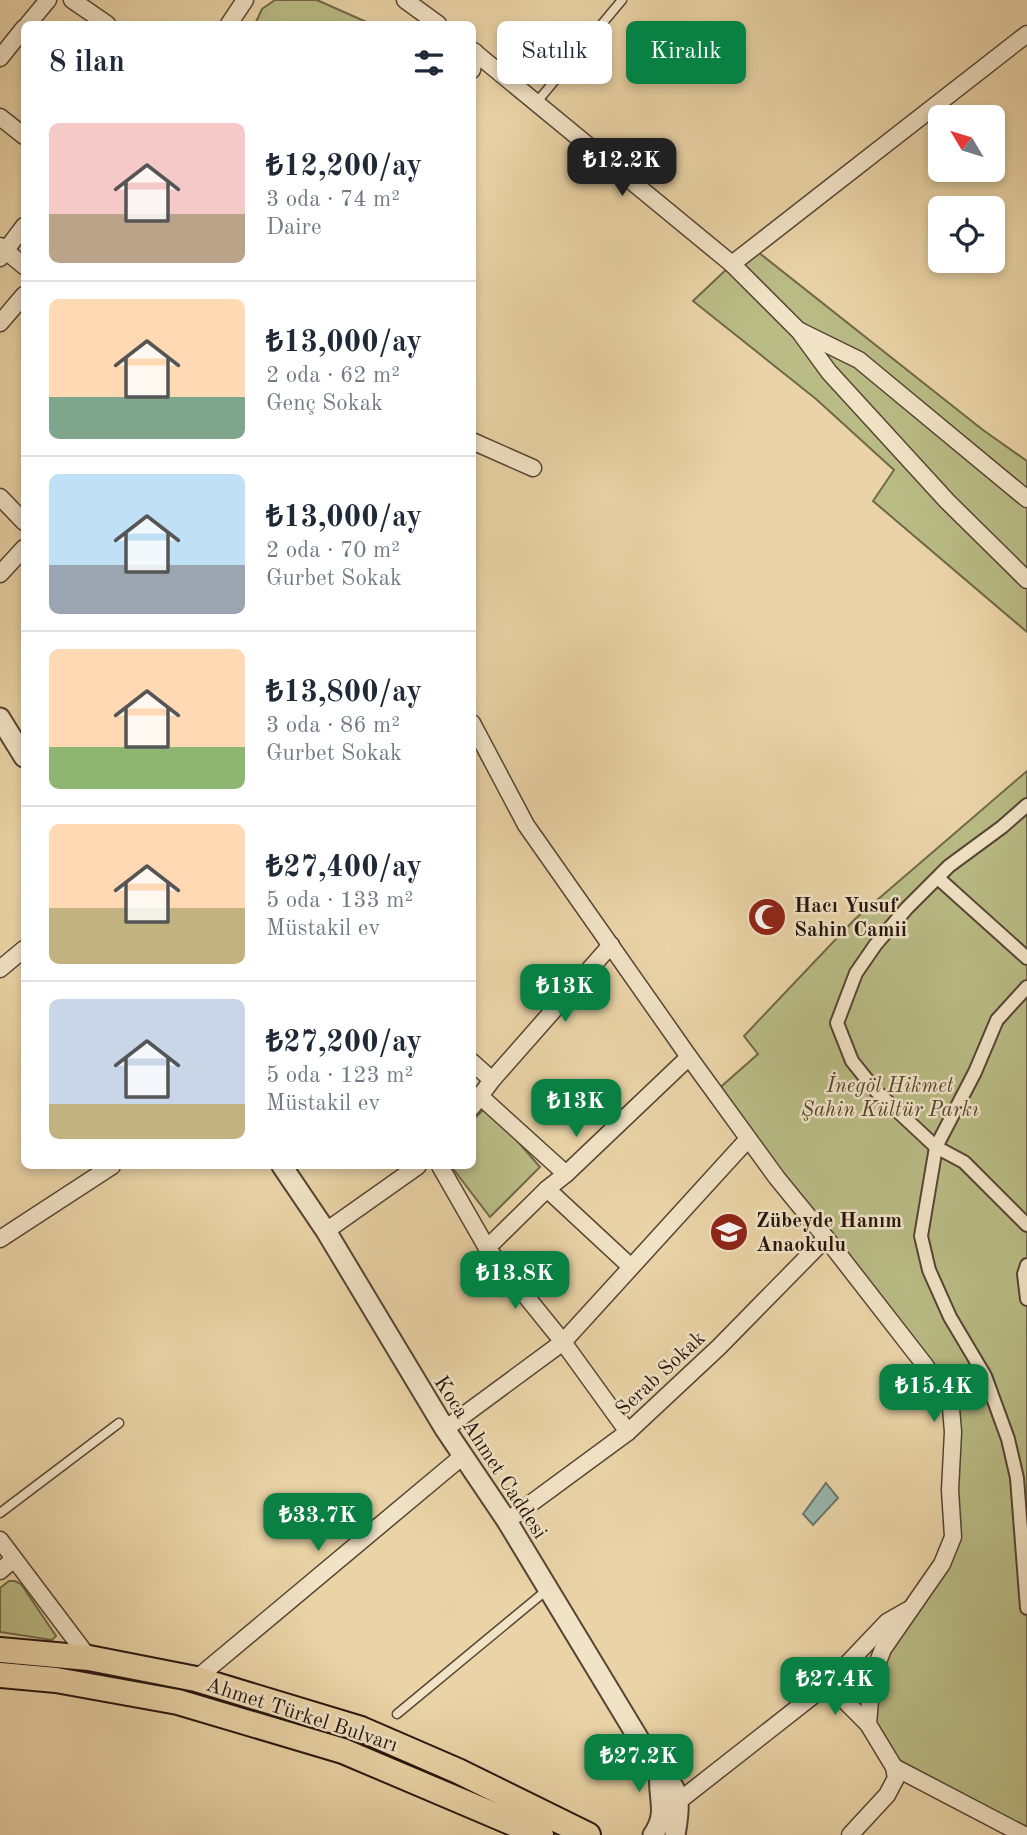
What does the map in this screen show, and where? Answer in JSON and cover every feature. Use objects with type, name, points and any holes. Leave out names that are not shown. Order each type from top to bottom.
[{"type":"main road","name":"Ahmet Türkel Bulvarı","points":[[0,1650],[89,1658],[196,1679],[361,1729],[458,1771],[588,1835]]},
{"type":"main road","name":"Ahmet Türkel Bulvarı","points":[[0,1675],[55,1680],[178,1702],[343,1751],[541,1835]]},
{"type":"street","points":[[30,21],[48,0]]},
{"type":"street","points":[[72,0],[103,21]]},
{"type":"street","points":[[231,21],[245,0]]},
{"type":"street","points":[[405,0],[434,21]]},
{"type":"street","points":[[0,58],[21,32]]},
{"type":"street","points":[[732,264],[1027,34]]},
{"type":"street","points":[[476,53],[732,264],[799,331],[829,372],[947,501],[1027,580]]},
{"type":"street","points":[[0,117],[21,134]]},
{"type":"street","points":[[21,230],[2,252],[21,265]]},
{"type":"street","points":[[0,323],[21,298]]},
{"type":"street","points":[[799,331],[859,360],[1027,499]]},
{"type":"street","points":[[476,443],[533,468]]},
{"type":"street","points":[[0,497],[21,519]]},
{"type":"street","points":[[0,574],[21,551]]},
{"type":"street","points":[[0,718],[21,752]]},
{"type":"street","points":[[476,738],[526,825],[689,1057],[777,1178],[924,1364],[951,1408],[953,1432],[950,1490],[953,1537],[942,1564],[883,1649],[872,1677],[868,1724]]},
{"type":"street","points":[[1027,805],[949,866],[907,908],[876,944],[856,973],[837,1023],[852,1061],[876,1091],[936,1147],[964,1162],[1027,1225]]},
{"type":"street","points":[[938,878],[1027,958]]},
{"type":"street","points":[[566,1174],[477,1102],[492,1080],[611,945]]},
{"type":"street","points":[[0,969],[21,951]]},
{"type":"street","points":[[1027,986],[998,1020],[975,1072],[936,1147],[921,1236],[929,1269],[950,1317],[985,1376],[1022,1479],[1027,1608]]},
{"type":"street","points":[[487,1248],[689,1057]]},
{"type":"street","points":[[476,1066],[492,1080]]},
{"type":"street","points":[[445,1429],[563,1342],[748,1139]]},
{"type":"street","points":[[0,1239],[108,1169]]},
{"type":"street","name":"Koca Ahmet Caddesi","points":[[284,1169],[326,1231],[445,1429],[507,1521],[660,1774],[671,1781],[671,1807]]},
{"type":"street","points":[[326,1231],[414,1169]]},
{"type":"street","points":[[442,1169],[487,1248],[563,1342],[628,1432]]},
{"type":"street","points":[[547,1189],[631,1267]]},
{"type":"street","name":"Serab Sokak","points":[[507,1521],[628,1432],[719,1347],[826,1238]]},
{"type":"street","points":[[1027,1265],[1024,1274],[1027,1299]]},
{"type":"street","points":[[196,1679],[464,1455]]},
{"type":"street","points":[[0,1540],[89,1658]]},
{"type":"street","points":[[0,1570],[14,1559]]},
{"type":"street","points":[[653,1835],[671,1807],[828,1684],[887,1622],[913,1607]]},
{"type":"street","points":[[828,1684],[868,1724],[894,1767],[896,1778],[887,1795],[850,1835]]},
{"type":"street","points":[[894,1767],[1024,1835]]},
{"type":"street","points":[[671,1807],[680,1815],[675,1835]]},
{"type":"lane","points":[[536,103],[622,0]]},
{"type":"lane","points":[[0,1513],[119,1423]]},
{"type":"lane","points":[[397,1714],[548,1588]]},
{"type":"green space","points":[[275,0],[317,0],[364,21],[256,21],[262,9]]},
{"type":"green space","points":[[753,248],[983,430],[1027,461],[1027,632],[873,501],[894,470],[816,399],[693,301]]},
{"type":"green space","name":"İnegöl Hikmet Şahin Kültür Parkı","points":[[1027,771],[1027,1835],[894,1767],[868,1724],[872,1677],[953,1537],[951,1408],[715,1092],[758,1054],[744,1036],[855,919]]},
{"type":"green space","points":[[489,1109],[540,1167],[490,1217],[453,1169],[476,1169],[476,1117]]},
{"type":"green space","points":[[9,1581],[21,1584],[56,1636],[52,1640],[0,1632],[0,1588]]},
{"type":"water","points":[[826,1483],[838,1498],[813,1525],[803,1514]]},
{"type":"place","name":"Hacı Yusuf Sahin Camii","points":[[767,917]]},
{"type":"place","name":"Zübeyde Hanım Anaokulu","points":[[729,1232]]}]
